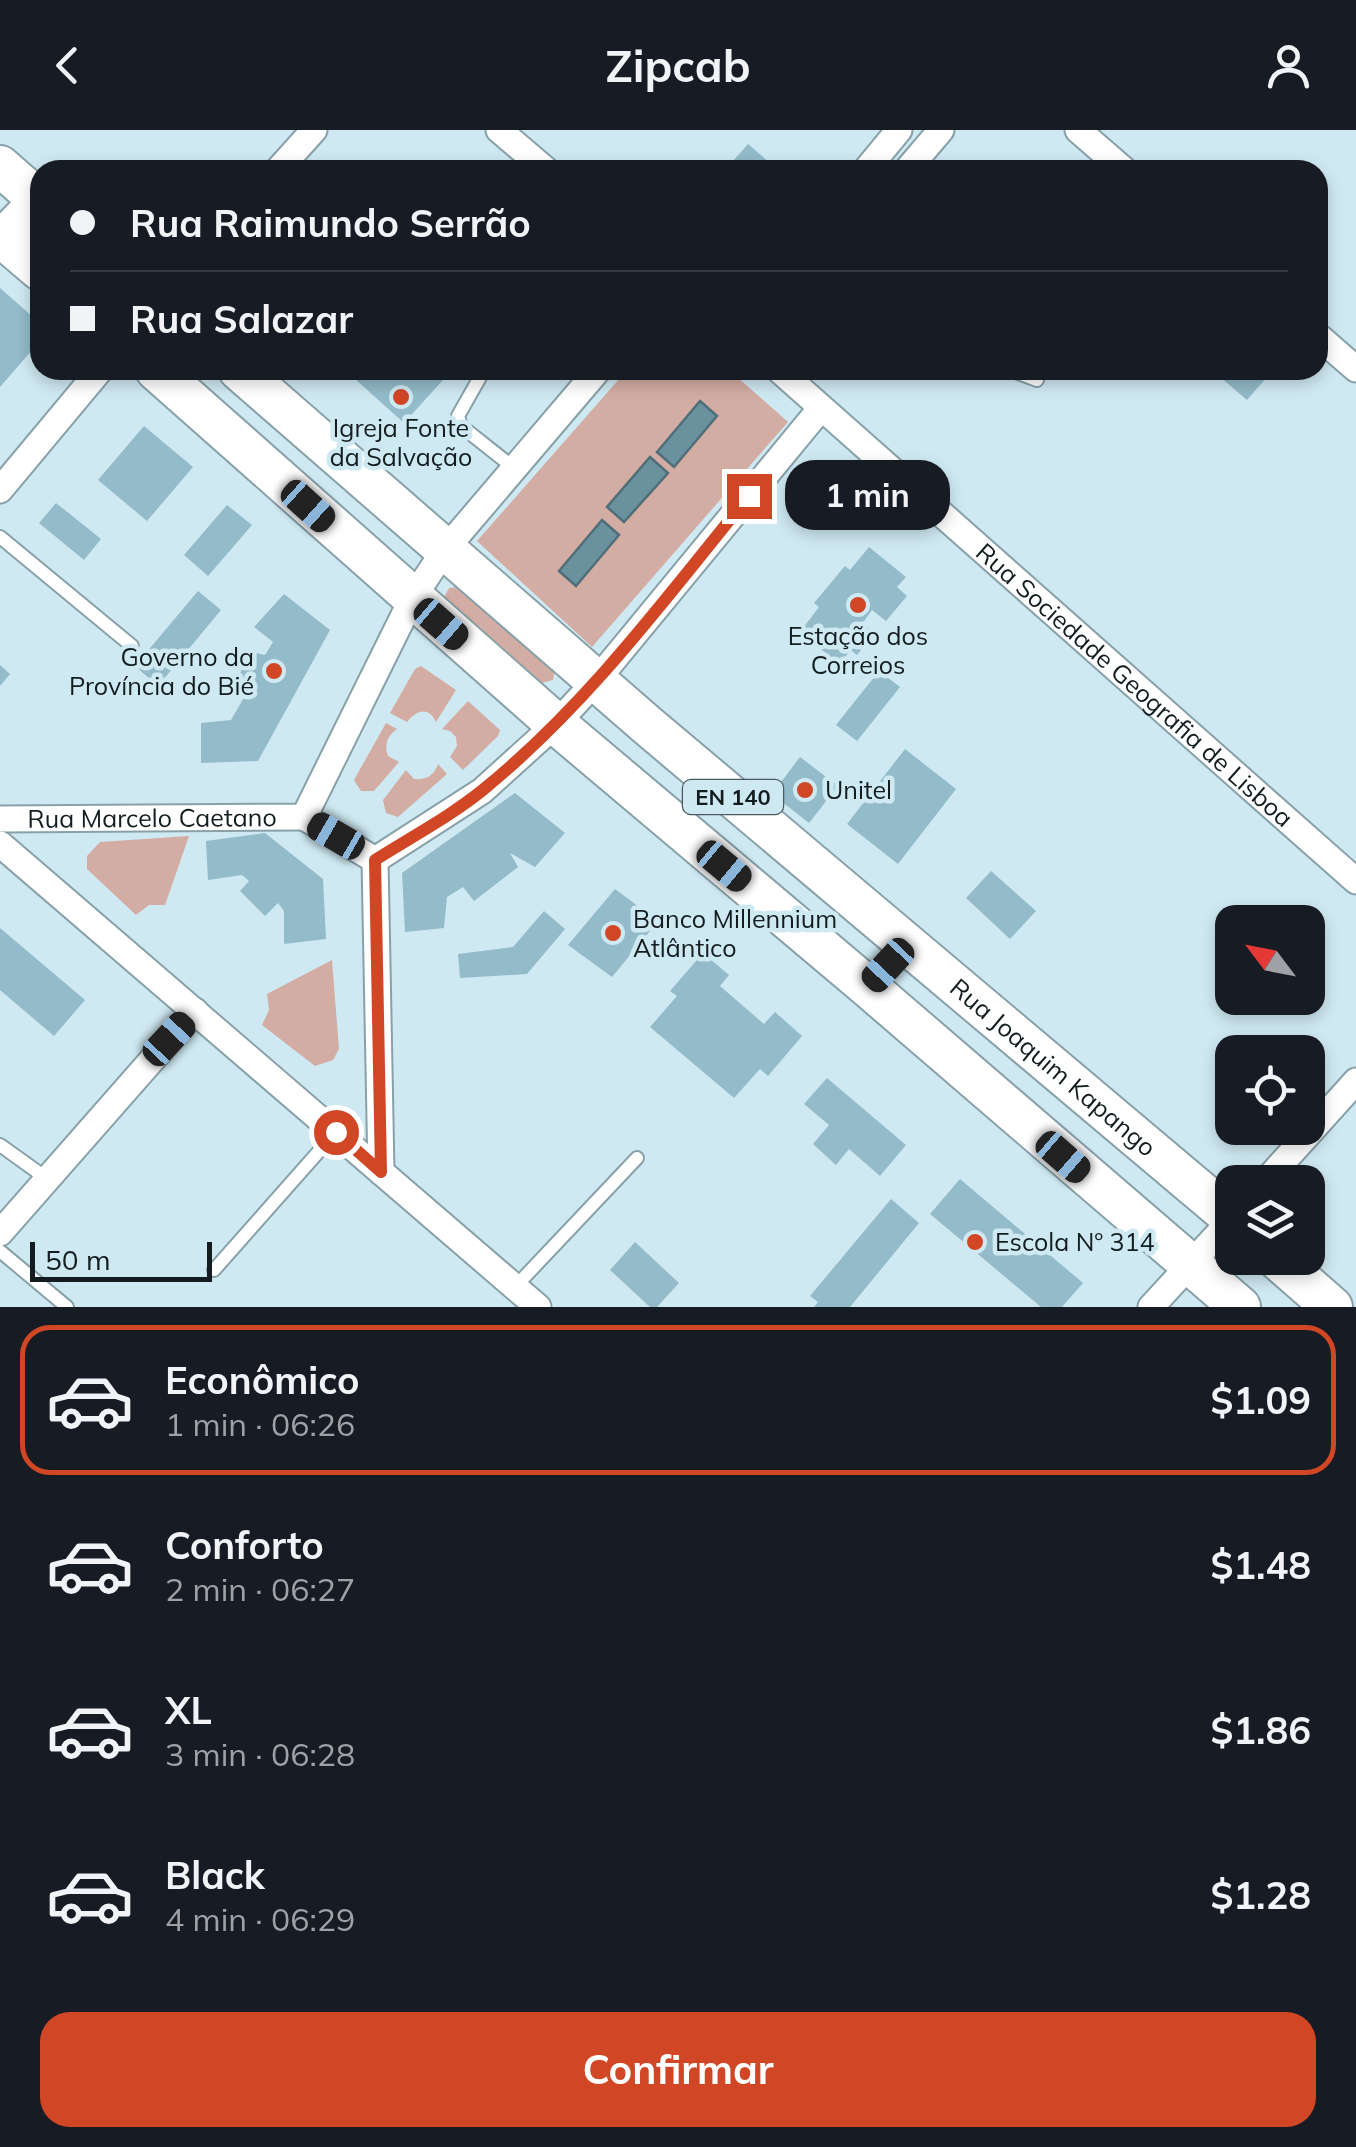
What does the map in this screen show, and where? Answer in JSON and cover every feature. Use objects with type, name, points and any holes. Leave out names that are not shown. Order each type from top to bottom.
[{"type":"main road","points":[[0,166],[30,192]]},
{"type":"main road","points":[[30,211],[2,238],[30,262]]},
{"type":"main road","name":"EN 140","points":[[167,380],[412,600],[1240,1307]]},
{"type":"main road","name":"Rua Joaquim Kapango","points":[[249,380],[596,681],[1215,1204]]},
{"type":"main road","points":[[868,987],[908,943]]},
{"type":"main road","points":[[1295,1275],[1332,1307]]},
{"type":"street","points":[[287,160],[314,130]]},
{"type":"street","points":[[499,130],[534,160]]},
{"type":"street","points":[[874,160],[900,130]]},
{"type":"street","points":[[915,160],[941,130]]},
{"type":"street","points":[[1078,130],[1112,160]]},
{"type":"street","points":[[1328,345],[1356,369]]},
{"type":"street","points":[[0,490],[92,380]]},
{"type":"street","name":"Rua Marcelo Caetano","points":[[0,819],[304,817],[412,600],[444,550],[589,380]]},
{"type":"street","name":"Rua Sociedade Geografia de Lisboa","points":[[790,380],[1356,880]]},
{"type":"street","points":[[375,860],[482,791],[556,724],[596,681],[821,408]]},
{"type":"street","points":[[304,817],[375,860]]},
{"type":"street","points":[[0,844],[538,1307]]},
{"type":"street","points":[[375,860],[381,1172]]},
{"type":"street","points":[[0,1233],[195,1012]]},
{"type":"street","points":[[1280,1165],[1356,1081]]},
{"type":"street","points":[[1151,1307],[1215,1236]]},
{"type":"lane","points":[[478,380],[458,416],[461,426],[514,468]]},
{"type":"lane","points":[[0,536],[132,646]]},
{"type":"lane","points":[[214,1270],[336,1132]]},
{"type":"lane","points":[[0,1144],[46,1178]]},
{"type":"lane","points":[[515,1287],[637,1158]]},
{"type":"lane","points":[[0,1251],[67,1307]]},
{"type":"shaded area","points":[[618,380],[740,380],[788,422],[592,647],[477,541]]},
{"type":"shaded area","points":[[458,587],[555,668],[553,680],[538,684],[443,599],[449,588]]},
{"type":"shaded area","points":[[421,666],[456,690],[436,722],[426,712],[407,722],[390,713],[415,669]]},
{"type":"shaded area","points":[[468,701],[500,730],[463,770],[450,757],[457,746],[456,737],[442,729]]},
{"type":"shaded area","points":[[386,723],[397,729],[389,738],[388,756],[399,762],[374,791],[361,791],[354,780]]},
{"type":"shaded area","points":[[438,764],[447,774],[398,817],[386,813],[383,800],[406,770],[414,779],[422,779],[432,774]]},
{"type":"shaded area","points":[[189,836],[165,905],[149,905],[136,915],[87,869],[87,856],[100,842]]},
{"type":"shaded area","points":[[332,960],[339,1049],[333,1060],[315,1066],[262,1025],[269,1010],[267,994]]},
{"type":"water","points":[[700,401],[717,416],[674,467],[657,452]]},
{"type":"water","points":[[650,457],[668,473],[624,522],[607,507]]},
{"type":"water","points":[[602,520],[619,535],[576,586],[559,571]]},
{"type":"building","points":[[748,144],[766,160],[734,160]]},
{"type":"building","points":[[0,288],[30,314],[30,352],[0,387]]},
{"type":"building","name":"Igreja Fonte da Salvação","points":[[356,380],[443,380],[404,423]]},
{"type":"building","points":[[1224,380],[1264,380],[1247,400]]},
{"type":"building","points":[[144,426],[193,467],[147,521],[98,480]]},
{"type":"building","points":[[56,503],[101,539],[84,560],[39,523]]},
{"type":"building","points":[[227,505],[252,525],[208,576],[184,555]]},
{"type":"building","name":"Estação dos Correios","points":[[869,547],[906,577],[897,587],[907,596],[886,621],[872,610],[862,624],[874,633],[857,655],[851,650],[839,664],[800,632],[819,607],[814,603],[845,566],[850,570]]},
{"type":"building","points":[[198,591],[221,610],[158,686],[135,666]]},
{"type":"building","name":"Governo da Província do Bié","points":[[284,594],[330,630],[258,761],[201,763],[201,723],[231,720],[246,694],[232,687],[252,652],[265,655],[273,642],[254,627]]},
{"type":"building","points":[[0,665],[10,674],[0,686]]},
{"type":"building","points":[[879,671],[900,687],[857,741],[836,725]]},
{"type":"building","points":[[905,749],[956,789],[898,864],[847,824]]},
{"type":"building","name":"Unitel","points":[[800,757],[838,786],[809,823],[772,794]]},
{"type":"building","points":[[515,793],[565,833],[535,867],[510,853],[518,867],[474,901],[463,887],[447,897],[444,928],[405,932],[402,873]]},
{"type":"building","points":[[265,833],[323,879],[326,939],[284,944],[284,911],[278,903],[265,916],[240,891],[249,881],[242,875],[208,880],[206,841]]},
{"type":"building","points":[[991,871],[1036,911],[1010,939],[966,898]]},
{"type":"building","name":"Banco Millennium Atlântico","points":[[615,889],[658,921],[612,977],[568,945]]},
{"type":"building","points":[[544,911],[565,929],[527,974],[460,978],[458,954],[513,947]]},
{"type":"building","points":[[0,928],[85,1000],[54,1036],[0,990]]},
{"type":"building","points":[[703,953],[729,975],[720,986],[764,1024],[775,1012],[802,1036],[768,1076],[760,1069],[734,1098],[650,1027],[677,996],[670,991]]},
{"type":"building","points":[[827,1078],[906,1145],[880,1176],[849,1149],[836,1165],[813,1144],[829,1125],[804,1104]]},
{"type":"building","points":[[960,1179],[1083,1283],[1062,1307],[1041,1307],[930,1214]]},
{"type":"building","points":[[891,1199],[919,1223],[850,1307],[814,1307],[818,1302],[810,1296]]},
{"type":"building","points":[[635,1242],[679,1283],[657,1307],[650,1307],[610,1270]]},
{"type":"place","name":"Igreja Fonte da Salvação","points":[[401,397]]},
{"type":"place","name":"Estação dos Correios","points":[[858,605]]},
{"type":"place","name":"Governo da Província do Bié","points":[[274,671]]},
{"type":"place","name":"Unitel","points":[[805,790]]},
{"type":"place","name":"Banco Millennium Atlântico","points":[[613,933]]},
{"type":"place","name":"Escola Nº 314","points":[[975,1242]]},
{"type":"route","points":[[336,1132],[381,1172],[375,860],[482,791],[556,724],[749,496]]}]
